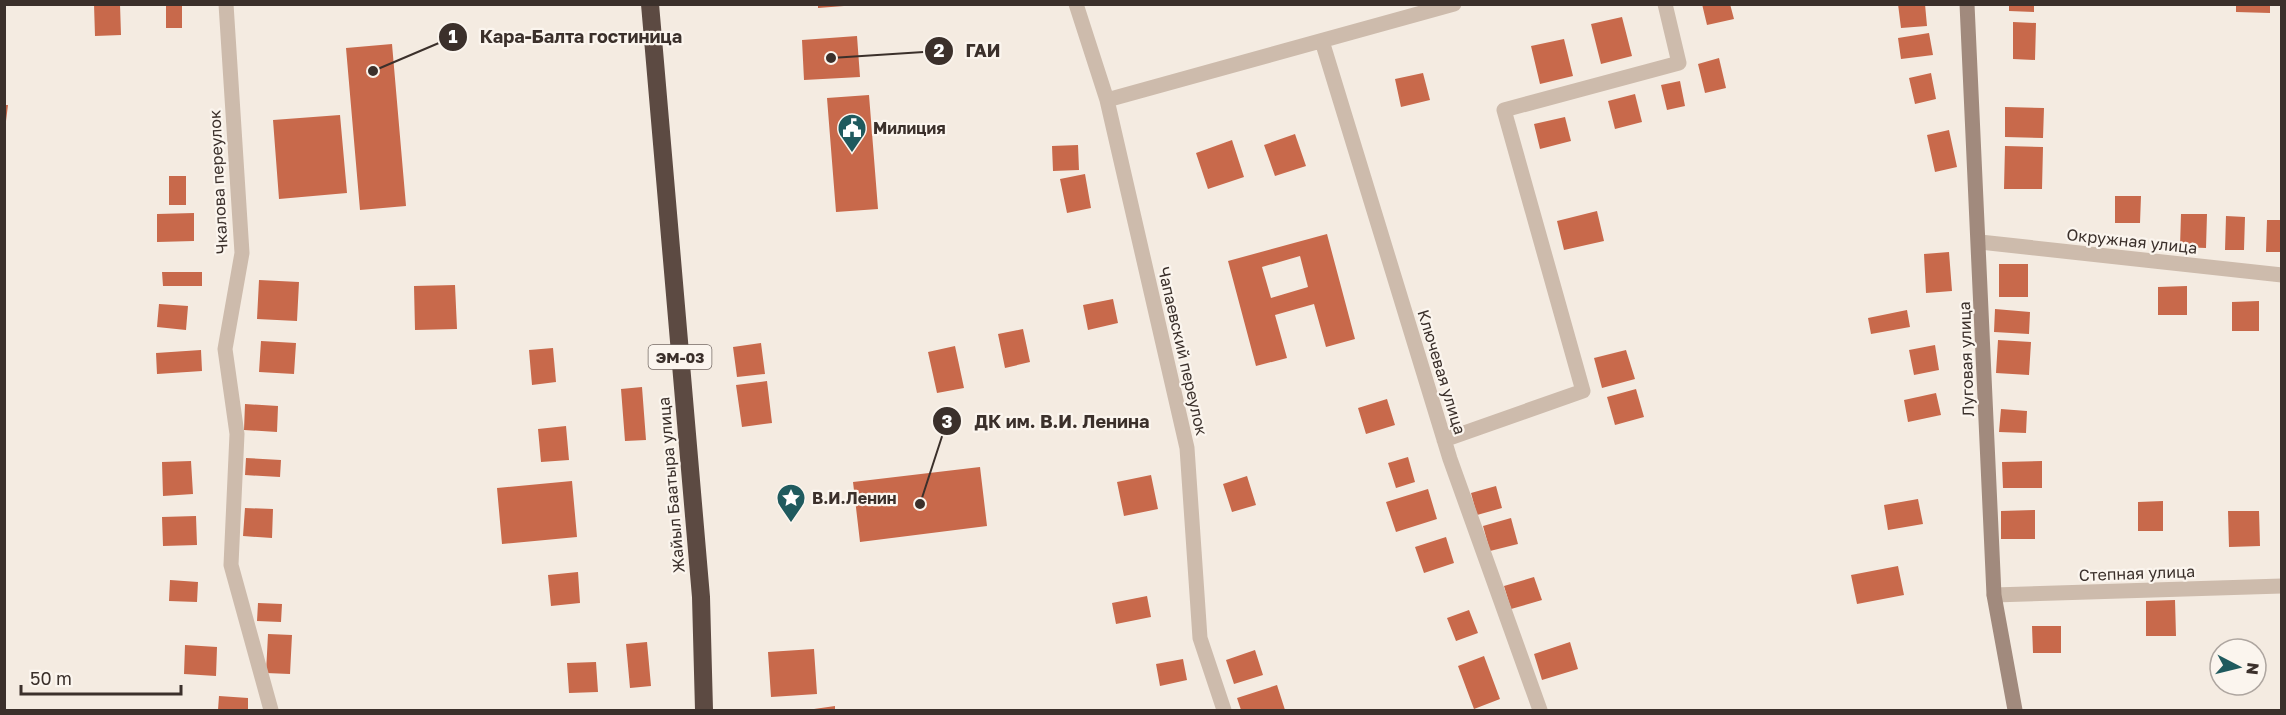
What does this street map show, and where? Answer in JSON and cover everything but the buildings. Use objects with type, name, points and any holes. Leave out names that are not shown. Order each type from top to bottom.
[{"type":"highway","name":"Жайыл Баатыра улица","points":[[650,4],[701,597],[704,711]]},
{"type":"street","name":"Чкалова переулок","points":[[226,4],[242,253],[225,349],[237,434],[231,565],[271,711]]},
{"type":"street","name":"Чапаевский переулок","points":[[1076,4],[1107,100],[1187,448],[1200,638],[1224,711]]},
{"type":"street","points":[[1107,100],[1454,4]]},
{"type":"street","points":[[1444,440],[1583,391],[1504,110],[1678,63],[1665,4]]},
{"type":"street","name":"Луговая улица","points":[[1967,4],[1980,242],[1994,595],[2015,711]]},
{"type":"street","name":"Ключевая улица","points":[[1322,41],[1444,440],[1540,711]]},
{"type":"street","name":"Окружная улица","points":[[1980,242],[2282,275]]},
{"type":"street","name":"Степная улица","points":[[1994,595],[2282,586]]},
{"type":"place","name":"ГАИ","points":[[831,58]]},
{"type":"place","name":"Кара-Балта гостиница","points":[[373,71]]},
{"type":"place","name":"Милиция","points":[[852,154]]},
{"type":"place","name":"ДК им. В.И. Ленина","points":[[920,504]]},
{"type":"place","name":"В.И.Ленин","points":[[791,524]]}]
